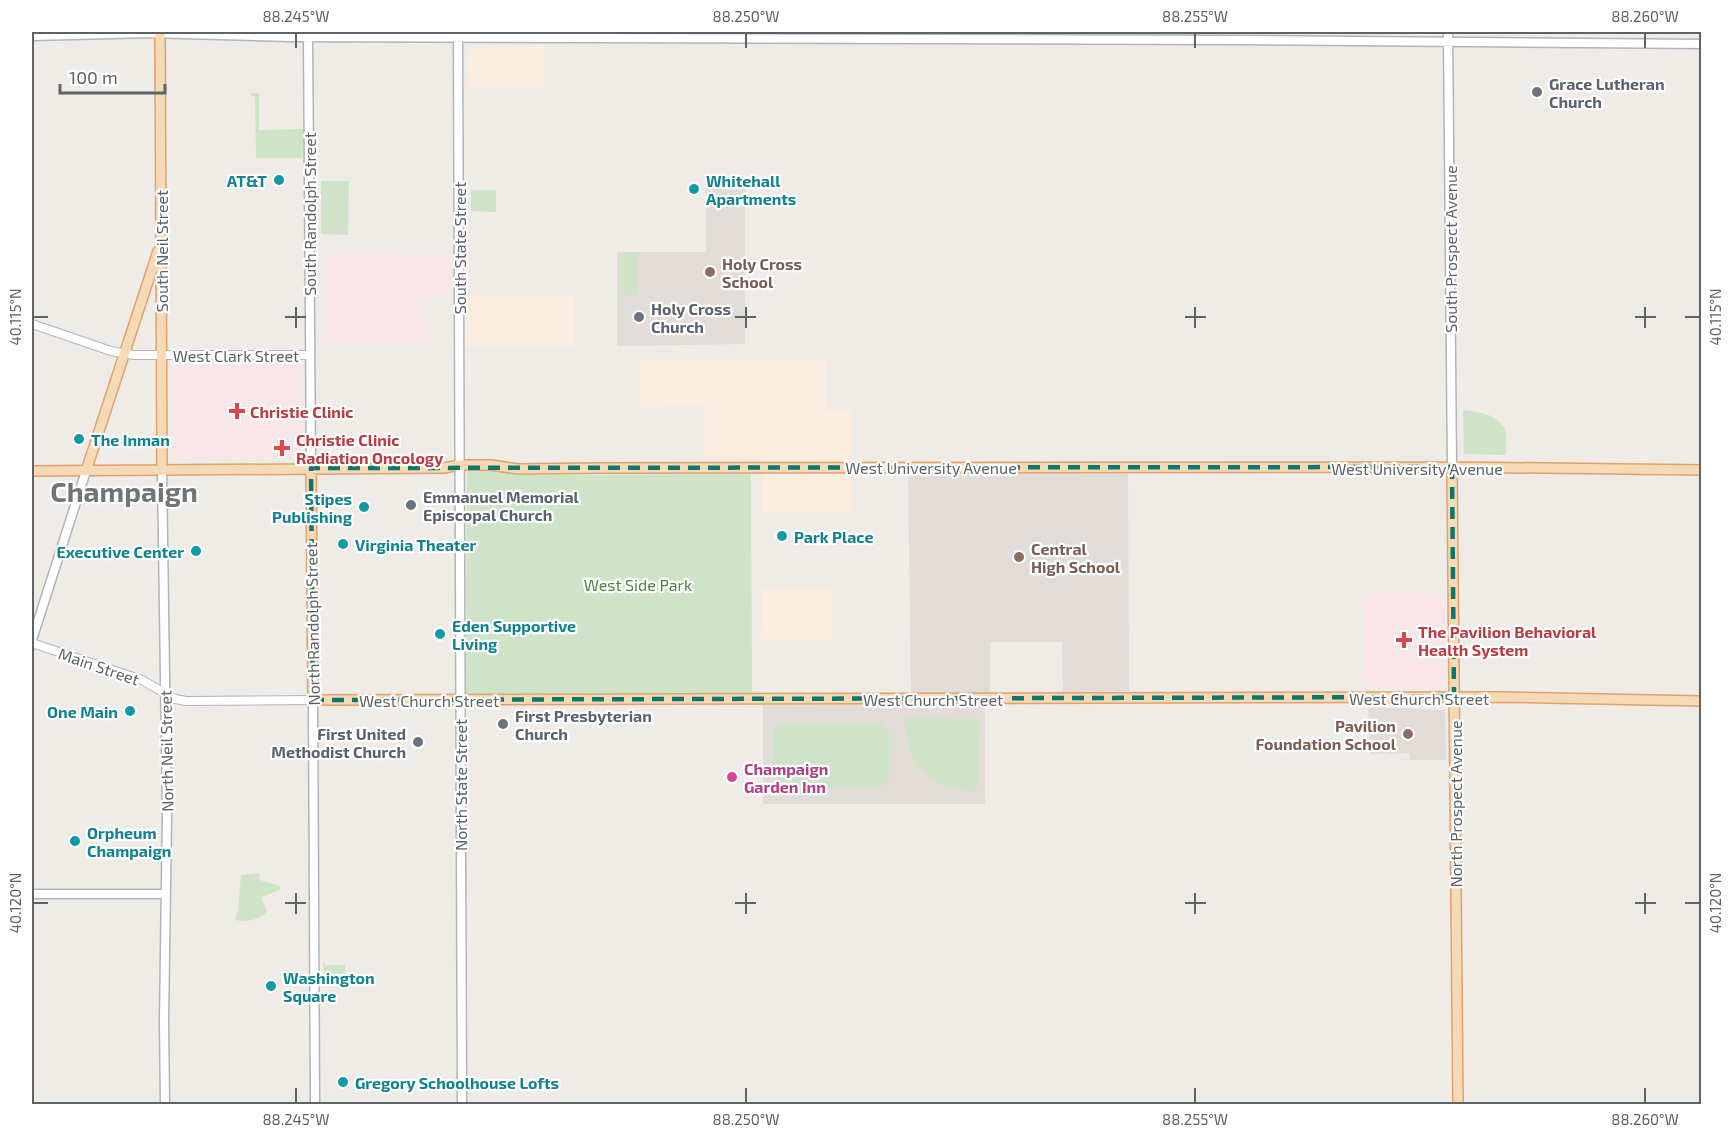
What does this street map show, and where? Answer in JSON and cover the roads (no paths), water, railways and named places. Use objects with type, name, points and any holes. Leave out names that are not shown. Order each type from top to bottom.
[{"type":"main road","points":[[32,36],[160,32],[1448,36],[1701,44]]},
{"type":"main road","name":"South Neil Street","points":[[160,32],[162,470]]},
{"type":"main road","name":"South Randolph Street","points":[[308,34],[311,468]]},
{"type":"main road","name":"South State Street","points":[[458,34],[460,465]]},
{"type":"main road","name":"South Prospect Avenue","points":[[1448,36],[1452,467]]},
{"type":"main road","points":[[32,641],[160,244]]},
{"type":"main road","name":"West University Avenue","points":[[32,471],[444,468],[460,465],[491,465],[518,470],[1452,467],[1701,470]]},
{"type":"main road","name":"North State Street","points":[[460,465],[462,1104]]},
{"type":"main road","name":"North Prospect Avenue","points":[[1452,467],[1458,1104]]},
{"type":"main road","name":"North Randolph Street","points":[[311,468],[315,1104]]},
{"type":"main road","name":"North Neil Street","points":[[162,470],[167,886],[165,894],[165,1104]]},
{"type":"main road","name":"West Church Street","points":[[313,700],[1454,698],[1701,701]]},
{"type":"main road","points":[[32,894],[165,894]]},
{"type":"street","name":"West Clark Street","points":[[32,324],[123,353],[161,356],[310,355]]},
{"type":"street","name":"Main Street","points":[[32,641],[142,680],[165,694]]},
{"type":"street","name":"West Church Street","points":[[165,694],[186,701],[313,700]]},
{"type":"place","name":"Grace Lutheran Church","points":[[1537,92]]},
{"type":"place","name":"AT&T","points":[[279,180]]},
{"type":"place","name":"Whitehall Apartments","points":[[694,189]]},
{"type":"place","name":"Holy Cross School","points":[[710,272]]},
{"type":"place","name":"Holy Cross Church","points":[[639,317]]},
{"type":"place","name":"Christie Clinic","points":[[237,411]]},
{"type":"place","name":"The Inman","points":[[79,439]]},
{"type":"place","name":"Christie Clinic Radiation Oncology","points":[[282,448]]},
{"type":"place","name":"Emmanuel Memorial Episcopal Church","points":[[411,505]]},
{"type":"place","name":"Stipes Publishing","points":[[364,507]]},
{"type":"place","name":"Park Place","points":[[782,536]]},
{"type":"place","name":"Virginia Theater","points":[[343,544]]},
{"type":"place","name":"Executive Center","points":[[196,551]]},
{"type":"place","name":"Central High School","points":[[1019,557]]},
{"type":"place","name":"Eden Supportive Living","points":[[440,634]]},
{"type":"place","name":"The Pavilion Behavioral Health System","points":[[1404,640]]},
{"type":"place","name":"One Main","points":[[130,711]]},
{"type":"place","name":"First Presbyterian Church","points":[[503,724]]},
{"type":"place","name":"Pavilion Foundation School","points":[[1408,734]]},
{"type":"place","name":"First United Methodist Church","points":[[418,742]]},
{"type":"place","name":"Champaign Garden Inn","points":[[732,777]]},
{"type":"place","name":"Orpheum Champaign","points":[[75,841]]},
{"type":"place","name":"Washington Square","points":[[271,986]]},
{"type":"place","name":"Gregory Schoolhouse Lofts","points":[[343,1082]]},
{"type":"district","name":"Champaign","points":[[124,491]]},
{"type":"park label","name":"West Side Park","points":[[638,584]]}]
